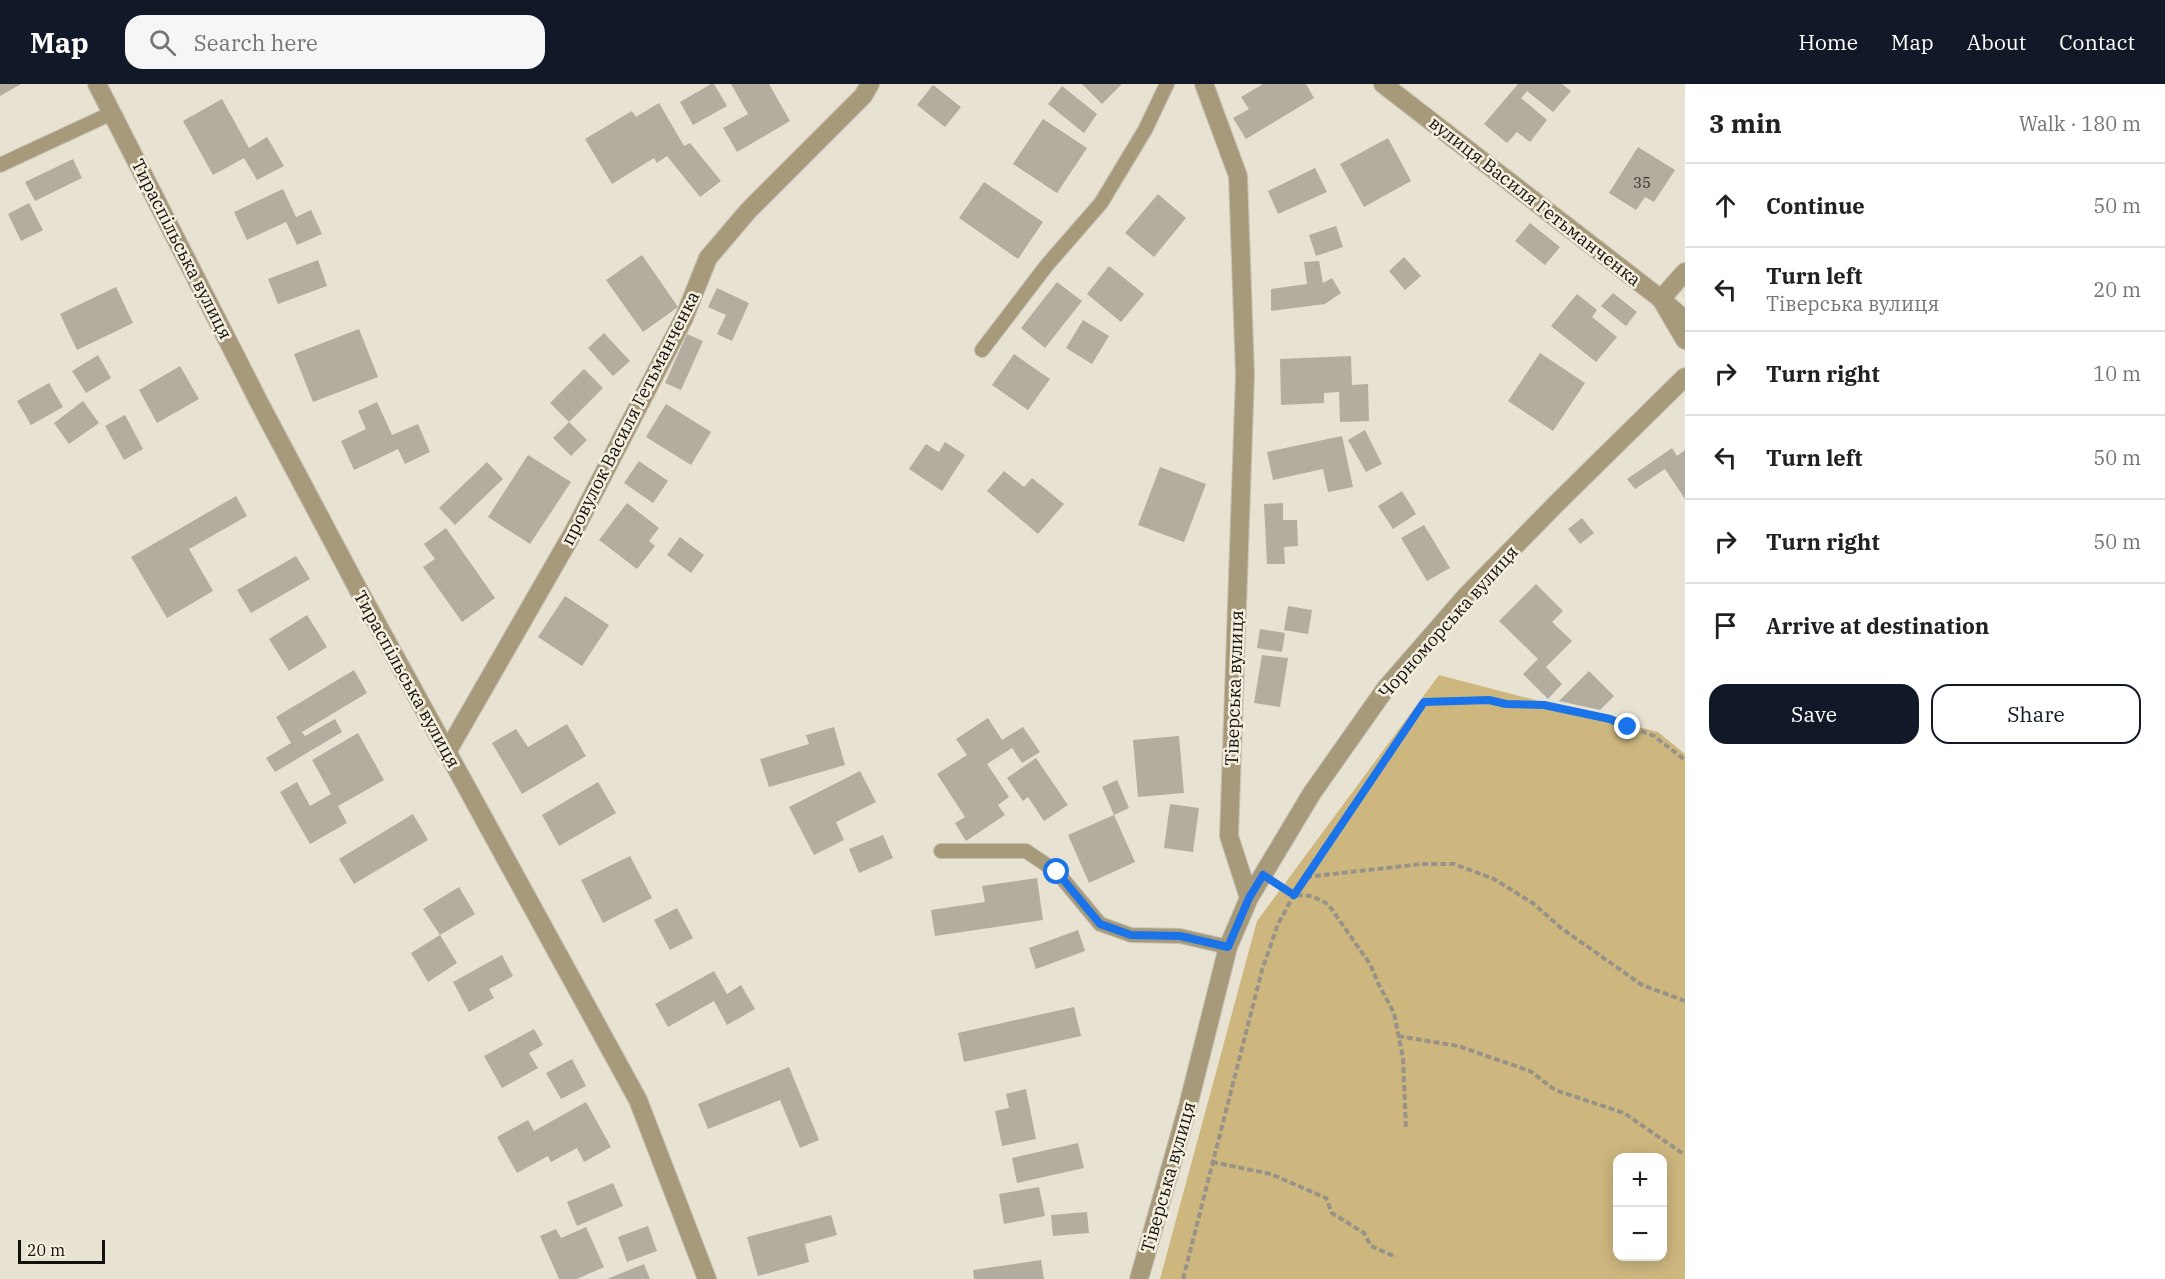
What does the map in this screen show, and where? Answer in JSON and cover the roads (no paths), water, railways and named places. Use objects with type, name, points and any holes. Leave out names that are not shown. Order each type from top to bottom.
[{"type":"street","name":"Тираспільська вулиця","points":[[97,84],[261,406],[447,753],[638,1100],[707,1279]]},
{"type":"street","name":"провулок Василя Гетьманченка","points":[[447,753],[574,531],[684,318],[708,258],[748,211],[863,96],[870,84]]},
{"type":"street","name":"Тіверська вулиця","points":[[1139,1279],[1188,1106],[1228,947],[1249,898],[1229,836],[1245,375],[1238,176],[1204,84]]},
{"type":"street","name":"вулиця Василя Гетьманченка","points":[[1383,84],[1685,320]]},
{"type":"street","points":[[1685,272],[1661,299],[1685,340]]},
{"type":"street","name":"Чорноморська вулиця","points":[[1249,898],[1312,793],[1386,688],[1466,596],[1685,377]]},
{"type":"lane","points":[[982,350],[1047,265],[1101,203],[1145,130],[1167,84]]},
{"type":"lane","points":[[0,165],[112,113]]},
{"type":"lane","points":[[941,851],[1026,851],[1057,872],[1100,924],[1131,935],[1180,936],[1228,947]]}]
